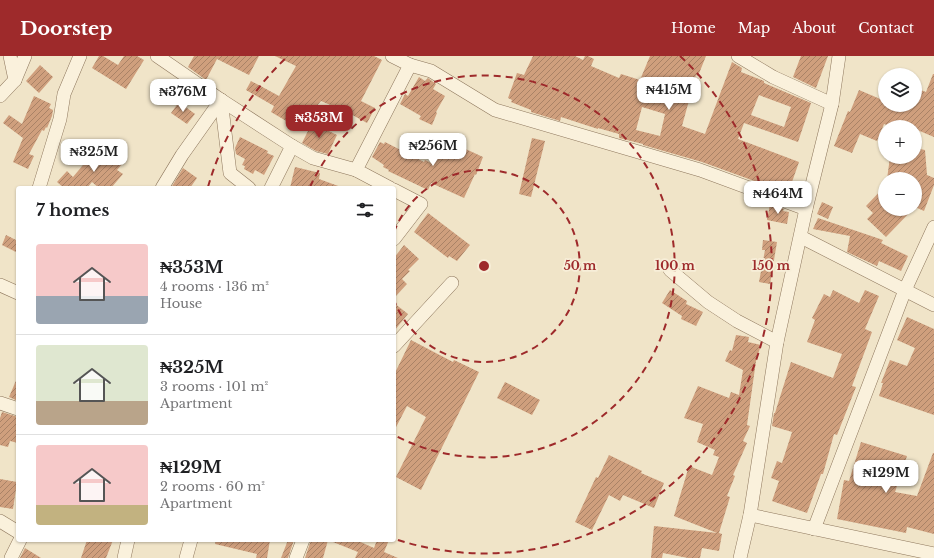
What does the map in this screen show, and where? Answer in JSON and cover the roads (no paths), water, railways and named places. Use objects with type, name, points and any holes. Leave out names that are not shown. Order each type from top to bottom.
[{"type":"street","points":[[10,56],[15,80]]},
{"type":"street","points":[[0,96],[15,80],[25,56]]},
{"type":"street","points":[[40,186],[60,119],[64,94],[80,56]]},
{"type":"street","points":[[157,56],[221,100],[313,158],[356,170],[386,186]]},
{"type":"street","points":[[392,56],[410,65],[431,71],[495,110],[700,170],[806,209]]},
{"type":"street","points":[[738,56],[773,77],[832,104]]},
{"type":"street","points":[[740,558],[750,515],[777,342],[806,209],[832,104],[839,56]]},
{"type":"street","points":[[356,170],[410,65]]},
{"type":"street","points":[[163,186],[182,155],[221,100]]},
{"type":"street","points":[[221,100],[230,173],[246,186]]},
{"type":"street","points":[[272,186],[292,146]]},
{"type":"street","points":[[396,191],[421,204],[396,236]]},
{"type":"street","points":[[814,529],[905,290],[934,227]]},
{"type":"street","points":[[801,236],[934,305]]},
{"type":"street","points":[[670,270],[708,302],[737,321],[777,342]]},
{"type":"street","points":[[396,344],[452,283]]},
{"type":"street","points":[[0,286],[16,292]]},
{"type":"street","points":[[0,403],[16,408]]},
{"type":"street","points":[[750,515],[934,554]]},
{"type":"street","points":[[0,521],[16,531]]},
{"type":"street","points":[[11,558],[19,542]]},
{"type":"street","points":[[124,558],[128,542]]},
{"type":"street","points":[[186,558],[190,542]]},
{"type":"street","points":[[296,558],[302,542]]}]
